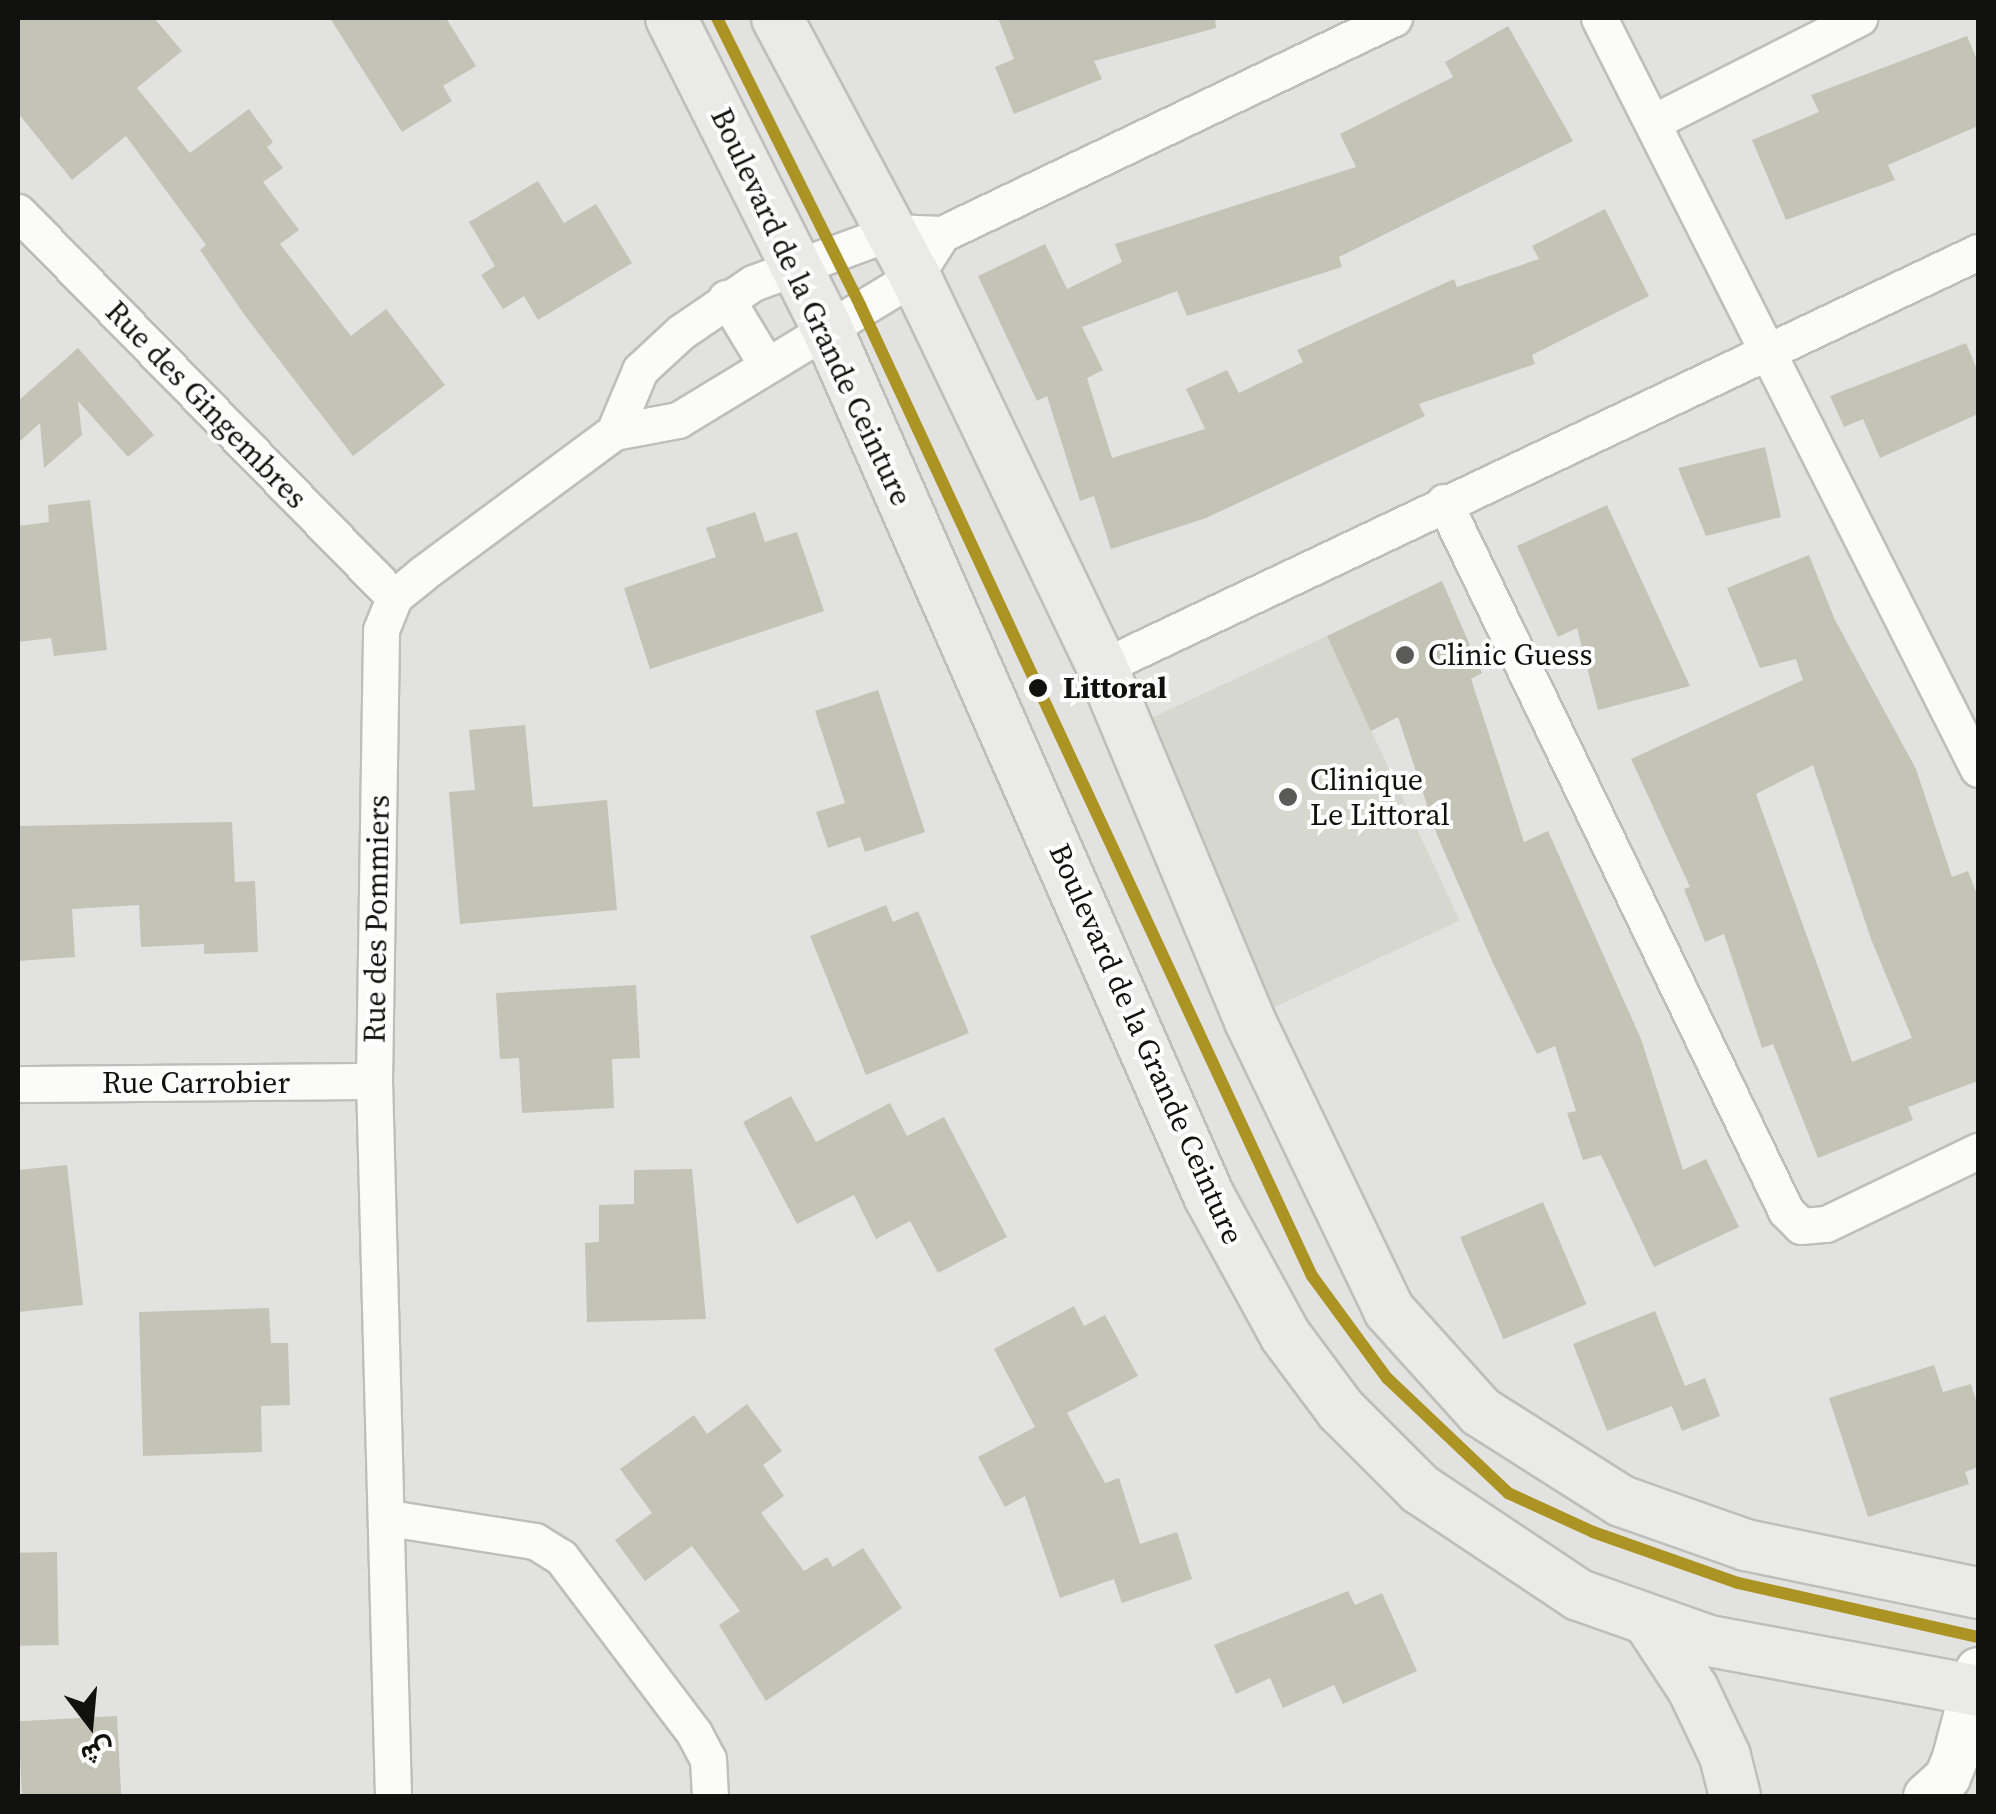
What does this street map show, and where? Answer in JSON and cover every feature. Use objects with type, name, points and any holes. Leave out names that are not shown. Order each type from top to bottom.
[{"type":"main road","name":"Boulevard de la Grande Ceinture","points":[[671,18],[826,326],[1209,1196],[1286,1335],[1341,1410],[1420,1488],[1579,1595],[1652,1625],[1808,1663],[1976,1684]]},
{"type":"main road","points":[[777,18],[915,276],[1102,667],[1182,864],[1344,1225],[1389,1310],[1430,1361],[1482,1412],[1620,1502],[1746,1544],[1978,1593]]},
{"type":"main road","points":[[1652,1625],[1709,1722],[1735,1796]]},
{"type":"street","points":[[614,432],[640,370],[726,298],[797,265],[892,232],[942,234],[1394,18]]},
{"type":"street","points":[[1599,18],[1655,121],[1978,769]]},
{"type":"street","points":[[1655,121],[1859,18]]},
{"type":"street","name":"Rue des Gingembres","points":[[18,212],[394,598]]},
{"type":"street","points":[[394,598],[614,432],[678,420],[826,326],[915,276],[942,234]]},
{"type":"street","points":[[1102,667],[1978,252]]},
{"type":"street","points":[[726,298],[766,364]]},
{"type":"street","points":[[1444,502],[1786,1210],[1801,1226],[1826,1224],[1978,1151]]},
{"type":"street","name":"Rue des Pommiers","points":[[393,1796],[389,1518],[374,1082],[382,630],[394,598]]},
{"type":"street","name":"Rue Carrobier","points":[[18,1084],[374,1082]]},
{"type":"street","points":[[389,1518],[535,1541],[561,1557],[694,1733],[708,1759],[710,1796]]},
{"type":"street","points":[[1926,1796],[1947,1777],[1976,1684]]},
{"type":"shaded area","name":"Clinique Le Littoral","points":[[1327,636],[1460,921],[1274,1007],[1141,723]]},
{"type":"building","points":[[18,18],[154,18],[182,51],[137,88],[190,153],[249,109],[273,142],[267,147],[283,168],[263,182],[299,230],[280,244],[351,336],[386,309],[445,385],[353,456],[246,317],[200,250],[206,245],[126,136],[72,180],[18,113]]},
{"type":"building","points":[[330,18],[446,18],[476,66],[443,86],[452,101],[402,132]]},
{"type":"building","points":[[998,18],[1215,18],[1216,28],[1094,61],[1102,79],[1014,114],[995,67],[1014,59]]},
{"type":"building","points":[[1508,26],[1573,141],[1339,257],[1342,267],[1187,316],[1177,291],[1082,327],[1103,370],[1087,378],[1112,458],[1205,429],[1186,389],[1227,370],[1239,393],[1303,362],[1297,350],[1454,279],[1457,287],[1539,259],[1532,246],[1605,209],[1649,296],[1532,355],[1535,364],[1419,404],[1425,416],[1206,518],[1111,549],[1094,496],[1080,501],[1047,396],[1037,401],[978,276],[1045,244],[1067,289],[1122,262],[1115,244],[1356,167],[1340,134],[1453,77],[1445,62]]},
{"type":"building","points":[[1967,36],[1978,62],[1978,126],[1888,165],[1895,180],[1786,220],[1752,140],[1819,112],[1811,95]]},
{"type":"building","points":[[538,181],[564,223],[596,204],[632,263],[538,320],[524,296],[503,309],[481,275],[495,266],[469,222]]},
{"type":"building","points":[[1966,343],[1978,372],[1978,414],[1880,458],[1863,419],[1844,427],[1830,396]]},
{"type":"building","points":[[78,348],[154,435],[128,457],[78,401],[82,435],[44,468],[40,423],[18,443],[18,401]]},
{"type":"building","points":[[1765,447],[1781,517],[1706,536],[1678,468]]},
{"type":"building","points":[[90,500],[107,650],[54,656],[51,638],[18,642],[18,526],[49,522],[48,505]]},
{"type":"building","points":[[1607,505],[1690,686],[1598,710],[1577,628],[1558,637],[1517,546]]},
{"type":"building","points":[[755,512],[765,542],[797,532],[824,611],[650,669],[624,588],[716,557],[706,528]]},
{"type":"building","points":[[1809,555],[1835,620],[1916,769],[1952,877],[1968,871],[1978,897],[1978,1081],[1908,1107],[1913,1120],[1818,1158],[1773,1044],[1762,1048],[1724,934],[1705,942],[1684,889],[1690,887],[1631,759],[1803,680],[1796,659],[1760,668],[1727,588]],"holes":[[[1813,765],[1871,939],[1912,1038],[1852,1062],[1756,794]]]},
{"type":"building","points":[[1442,581],[1482,673],[1471,679],[1524,842],[1548,831],[1641,1039],[1683,1170],[1706,1159],[1739,1227],[1654,1267],[1601,1155],[1583,1160],[1567,1113],[1576,1111],[1555,1046],[1537,1054],[1492,961],[1437,835],[1398,717],[1371,731],[1327,636]]},
{"type":"building","points":[[878,690],[925,832],[865,852],[860,837],[828,848],[816,812],[845,803],[815,711]]},
{"type":"building","points":[[525,725],[533,807],[607,800],[617,910],[460,924],[449,792],[475,790],[469,730]]},
{"type":"building","points":[[232,822],[235,882],[255,881],[258,952],[204,954],[204,944],[141,947],[139,905],[72,909],[75,957],[18,961],[18,826]]},
{"type":"building","points":[[886,905],[893,922],[918,911],[969,1033],[866,1075],[810,936]]},
{"type":"building","points":[[636,985],[640,1058],[612,1059],[614,1108],[522,1113],[519,1058],[500,1059],[496,993]]},
{"type":"building","points":[[791,1096],[816,1142],[890,1103],[907,1136],[944,1117],[1007,1237],[938,1273],[910,1221],[876,1239],[854,1195],[797,1224],[743,1122]]},
{"type":"building","points":[[67,1165],[83,1305],[18,1312],[18,1170]]},
{"type":"building","points":[[692,1169],[706,1319],[587,1322],[585,1243],[599,1242],[599,1205],[634,1204],[634,1170]]},
{"type":"building","points":[[1543,1202],[1586,1304],[1504,1339],[1460,1237]]},
{"type":"building","points":[[1074,1306],[1084,1326],[1105,1315],[1138,1376],[1067,1413],[1105,1483],[1119,1478],[1140,1544],[1177,1532],[1192,1579],[1122,1603],[1114,1579],[1060,1598],[1025,1496],[1005,1507],[978,1457],[1035,1427],[994,1349]]},
{"type":"building","points":[[269,1308],[271,1343],[288,1343],[290,1405],[261,1406],[262,1452],[143,1456],[139,1312]]},
{"type":"building","points":[[1655,1311],[1685,1386],[1705,1378],[1720,1416],[1682,1431],[1672,1406],[1607,1431],[1573,1344]]},
{"type":"building","points":[[1934,1365],[1943,1392],[1971,1384],[1978,1407],[1978,1467],[1965,1472],[1969,1484],[1868,1517],[1829,1398]]},
{"type":"building","points":[[747,1404],[782,1451],[763,1465],[784,1496],[761,1513],[804,1571],[827,1557],[833,1567],[863,1548],[902,1608],[766,1701],[719,1625],[740,1611],[692,1546],[645,1581],[615,1540],[652,1513],[620,1469],[694,1415],[707,1434]]},
{"type":"building","points":[[57,1552],[59,1645],[20,1646],[18,1553]]},
{"type":"building","points":[[1348,1591],[1355,1605],[1382,1593],[1417,1671],[1343,1704],[1334,1685],[1283,1708],[1270,1678],[1236,1694],[1214,1645]]},
{"type":"building","points":[[117,1716],[121,1796],[22,1796],[18,1721]]},
{"type":"transit line","points":[[717,18],[860,305],[1312,1276],[1387,1378],[1508,1493],[1593,1532],[1738,1583],[1978,1637]]},
{"type":"place","name":"Clinic Guess","points":[[1405,655]]},
{"type":"place","name":"Littoral","points":[[1038,688]]},
{"type":"place","name":"Clinique Le Littoral","points":[[1288,797]]}]
